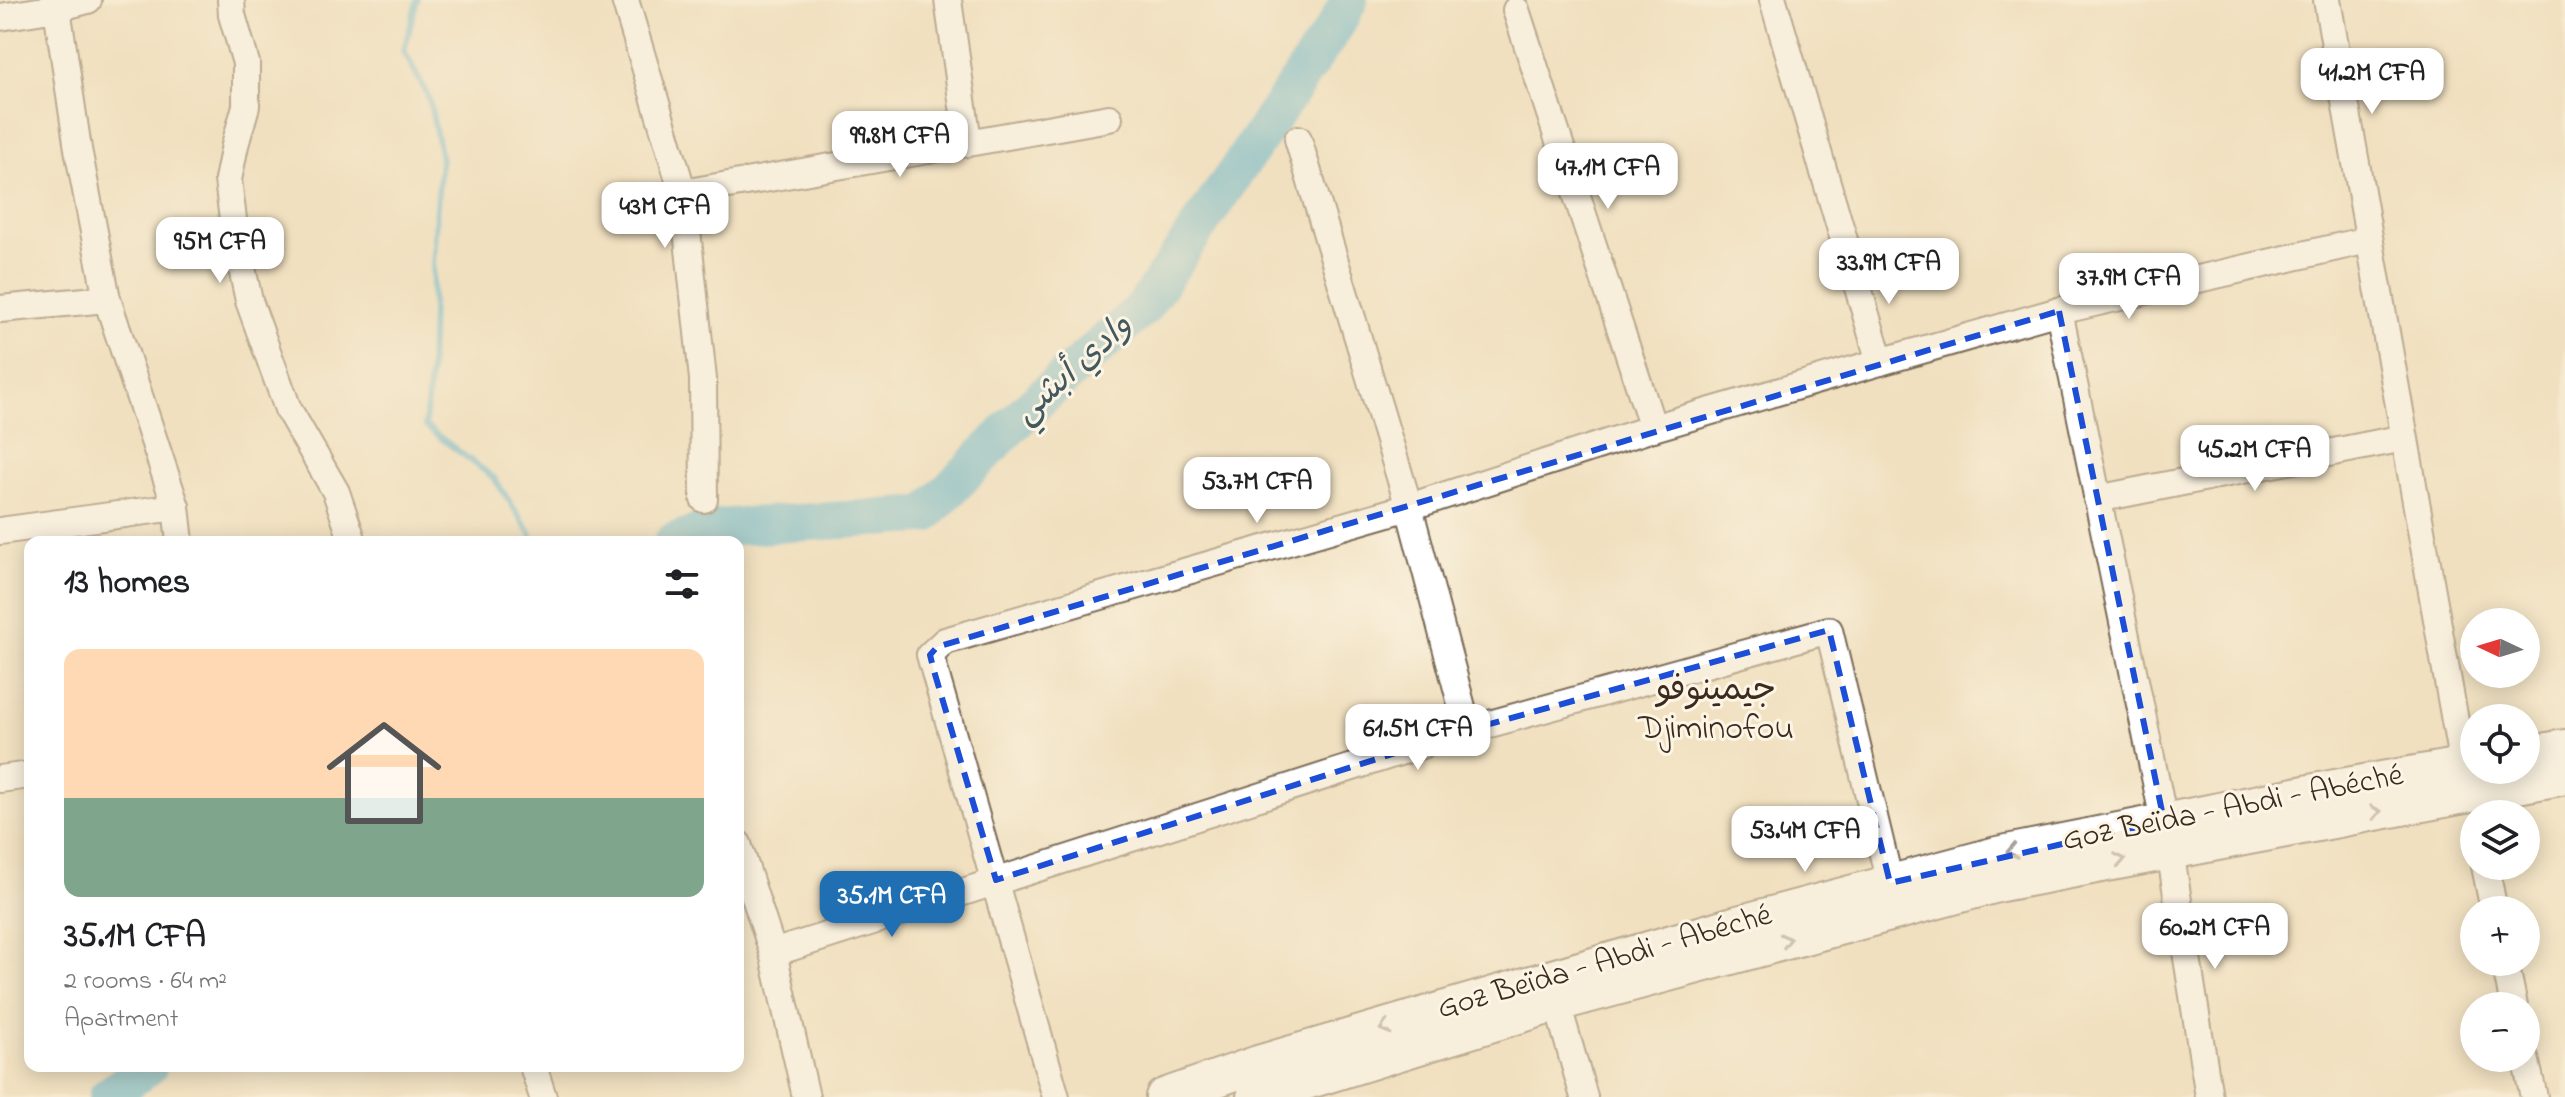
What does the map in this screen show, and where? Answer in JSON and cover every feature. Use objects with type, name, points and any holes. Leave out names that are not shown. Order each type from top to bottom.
[{"type":"main road","points":[[2540,762],[2565,748]]},
{"type":"main road","points":[[2540,771],[2565,776]]},
{"type":"main road","points":[[1255,1097],[1557,1003],[1685,969],[1738,938],[2001,883],[2167,835],[2470,785]]},
{"type":"main road","name":"Goz Beïda - Abdi - Abéché","points":[[1164,1097],[1258,1064],[1332,1071],[1738,938],[1890,883],[1997,855],[2167,835]]},
{"type":"street","points":[[0,17],[88,0]]},
{"type":"street","points":[[231,0],[232,15],[246,63],[246,106],[228,180],[235,235],[249,301],[288,409],[336,492],[351,536]]},
{"type":"street","points":[[625,0],[683,193],[703,379],[704,499]]},
{"type":"street","points":[[948,0],[968,142]]},
{"type":"street","points":[[1773,0],[1880,362]]},
{"type":"street","points":[[2327,0],[2404,438],[2470,785]]},
{"type":"street","points":[[57,8],[78,149],[107,299],[176,507],[179,536]]},
{"type":"street","points":[[1516,10],[1653,428]]},
{"type":"street","points":[[683,193],[1109,118]]},
{"type":"street","points":[[1298,139],[1409,507],[1468,730]]},
{"type":"street","points":[[1056,1097],[930,655],[945,641],[1409,507],[1653,428],[2059,311],[2368,240]]},
{"type":"street","points":[[0,309],[107,299]]},
{"type":"street","points":[[2059,311],[2167,835],[2209,1097]]},
{"type":"street","points":[[2097,499],[2404,438]]},
{"type":"street","points":[[0,531],[176,507]]},
{"type":"street","points":[[773,953],[1468,730],[1829,630],[1890,883]]},
{"type":"street","points":[[0,779],[24,776]]},
{"type":"street","points":[[744,863],[773,953],[806,1097]]},
{"type":"street","points":[[1557,1003],[1584,1097]]},
{"type":"street","points":[[535,1072],[543,1097]]},
{"type":"street","points":[[2528,1072],[2534,1097]]},
{"type":"highlighted area","points":[[2059,311],[2164,821],[1890,883],[1829,630],[1468,730],[996,880],[934,671],[930,655],[937,647]]},
{"type":"waterway","points":[[417,0],[404,51],[429,98],[441,158],[425,426],[494,478],[532,536]]},
{"type":"waterway","name":"وادي أبشي","points":[[690,536],[712,528],[925,515],[1027,410],[1143,308],[1336,25],[1349,0]]},
{"type":"waterway","name":"وادي أبشي","points":[[107,1097],[141,1072]]},
{"type":"district","name":"جيمينوفو Djiminofou","points":[[1716,710]]}]
